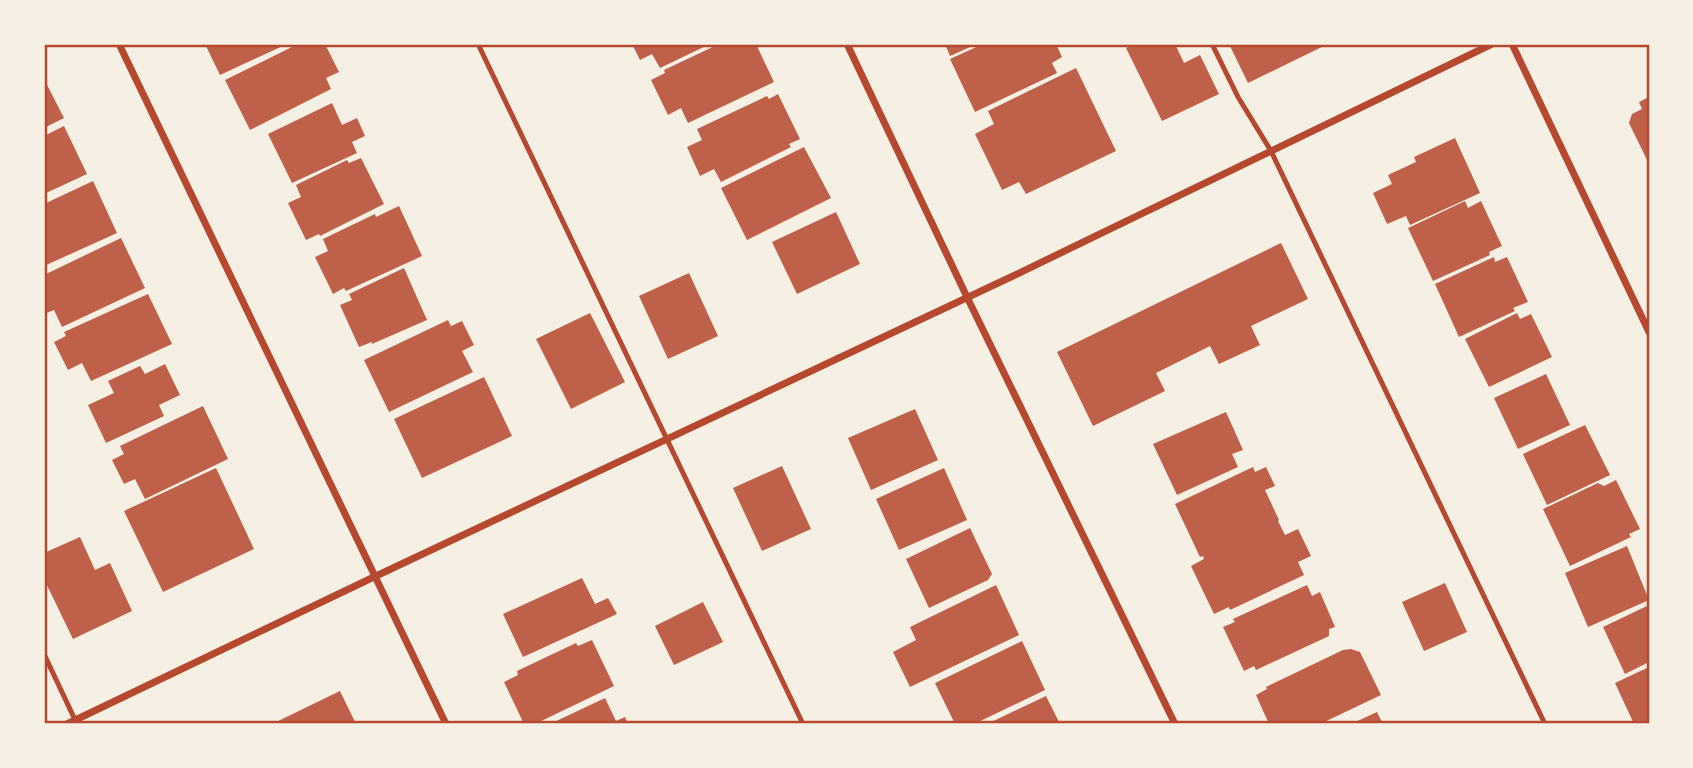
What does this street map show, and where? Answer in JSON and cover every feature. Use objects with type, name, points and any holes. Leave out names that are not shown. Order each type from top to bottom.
[{"type":"street","points":[[119,44],[446,724]]},
{"type":"street","points":[[847,44],[967,298],[1175,724]]},
{"type":"street","points":[[67,724],[967,298],[1492,44]]},
{"type":"street","points":[[1511,44],[1649,332]]},
{"type":"lane","points":[[478,44],[803,724]]},
{"type":"lane","points":[[1212,44],[1238,97],[1271,151],[1545,724]]},
{"type":"lane","points":[[44,654],[76,722]]},
{"type":"building","points":[[205,44],[287,44],[220,75]]},
{"type":"building","points":[[298,44],[325,44],[339,72],[326,78],[331,89],[250,130],[225,80]]},
{"type":"building","points":[[632,44],[710,44],[660,68],[652,54],[640,60]]},
{"type":"building","points":[[719,44],[756,44],[774,82],[688,123],[681,108],[668,115],[651,80],[665,73],[664,70]]},
{"type":"building","points":[[945,44],[977,44],[950,56]]},
{"type":"building","points":[[983,44],[1056,44],[1062,57],[1052,63],[1057,73],[975,112],[950,59]]},
{"type":"building","points":[[1134,44],[1175,44],[1184,63],[1200,55],[1219,94],[1162,121],[1126,48]]},
{"type":"building","points":[[1229,44],[1328,44],[1248,83]]},
{"type":"building","points":[[1076,68],[1116,151],[1026,194],[1019,182],[1002,190],[975,134],[994,124],[988,111]]},
{"type":"building","points":[[44,79],[64,118],[44,128]]},
{"type":"building","points":[[778,94],[800,139],[789,144],[791,147],[721,182],[714,169],[700,176],[687,147],[702,140],[697,129],[767,96],[769,99]]},
{"type":"building","points":[[1649,97],[1649,164],[1629,123],[1632,114],[1642,109],[1639,102]]},
{"type":"building","points":[[332,103],[342,125],[357,118],[365,136],[352,142],[357,153],[292,183],[268,134]]},
{"type":"building","points":[[64,126],[87,174],[44,194],[44,136]]},
{"type":"building","points":[[1455,138],[1480,193],[1410,225],[1406,216],[1387,224],[1373,193],[1392,184],[1388,175],[1416,162],[1414,157]]},
{"type":"building","points":[[804,147],[831,198],[747,240],[721,188]]},
{"type":"building","points":[[361,158],[384,204],[320,236],[319,234],[306,240],[288,203],[301,197],[296,185],[347,160],[349,163]]},
{"type":"building","points":[[93,181],[117,233],[44,266],[44,204]]},
{"type":"building","points":[[1465,201],[1468,208],[1481,201],[1502,246],[1489,252],[1490,255],[1433,281],[1408,228]]},
{"type":"building","points":[[399,206],[422,256],[346,291],[344,288],[333,294],[315,257],[328,251],[323,239],[375,214],[376,217]]},
{"type":"building","points":[[836,212],[860,264],[797,294],[772,242]]},
{"type":"building","points":[[121,238],[145,288],[62,327],[54,310],[44,314],[44,275]]},
{"type":"building","points":[[1281,243],[1308,299],[1251,326],[1260,345],[1219,364],[1210,346],[1156,373],[1165,391],[1093,426],[1057,352]]},
{"type":"building","points":[[1494,257],[1495,262],[1507,257],[1528,302],[1513,308],[1515,311],[1459,337],[1435,284]]},
{"type":"building","points":[[404,268],[427,320],[359,347],[340,305],[352,300],[349,294]]},
{"type":"building","points":[[689,273],[718,336],[668,359],[639,296]]},
{"type":"building","points":[[148,294],[172,344],[91,381],[82,363],[68,370],[54,342],[66,336],[64,332]]},
{"type":"building","points":[[590,313],[625,382],[571,409],[536,339]]},
{"type":"building","points":[[1517,313],[1520,319],[1531,314],[1552,357],[1489,387],[1465,339]]},
{"type":"building","points":[[448,320],[451,326],[462,321],[474,345],[462,351],[473,372],[389,412],[364,360]]},
{"type":"building","points":[[165,364],[180,395],[159,405],[164,416],[106,443],[88,405],[114,393],[108,381],[140,366],[145,374]]},
{"type":"building","points":[[1546,374],[1570,425],[1518,449],[1494,398]]},
{"type":"building","points":[[484,377],[512,436],[422,478],[394,419]]},
{"type":"building","points":[[203,406],[228,459],[145,499],[135,479],[124,484],[112,460],[124,454],[120,446]]},
{"type":"building","points":[[915,409],[938,460],[871,490],[848,438]]},
{"type":"building","points":[[1226,412],[1243,450],[1232,454],[1238,467],[1177,495],[1153,444]]},
{"type":"building","points":[[1585,425],[1610,475],[1547,505],[1523,454]]},
{"type":"building","points":[[782,466],[811,529],[762,551],[733,488]]},
{"type":"building","points":[[1253,467],[1255,472],[1266,467],[1275,486],[1265,490],[1285,535],[1298,529],[1311,556],[1298,562],[1304,575],[1230,610],[1229,607],[1214,614],[1191,566],[1204,559],[1203,556],[1200,557],[1175,504]]},
{"type":"building","points":[[216,468],[254,549],[163,592],[124,511]]},
{"type":"building","points":[[944,468],[967,520],[899,550],[876,499]]},
{"type":"building","points":[[1616,480],[1640,529],[1629,534],[1631,537],[1570,566],[1543,509],[1598,483],[1604,486]]},
{"type":"building","points":[[970,528],[992,574],[988,580],[929,608],[906,559]]},
{"type":"building","points":[[80,537],[95,570],[110,563],[132,611],[73,639],[44,579],[44,553]]},
{"type":"building","points":[[1627,546],[1649,600],[1588,627],[1565,573]]},
{"type":"building","points":[[582,578],[595,604],[608,598],[617,614],[523,657],[503,614]]},
{"type":"building","points":[[1445,583],[1467,632],[1424,651],[1402,602]]},
{"type":"building","points":[[996,585],[1019,635],[910,687],[893,652],[916,640],[910,627]]},
{"type":"building","points":[[1307,585],[1312,596],[1320,592],[1335,627],[1329,629],[1329,636],[1256,670],[1254,666],[1244,671],[1223,627],[1235,622],[1233,619]]},
{"type":"building","points":[[703,602],[723,642],[674,665],[655,626]]},
{"type":"building","points":[[1649,605],[1649,662],[1625,674],[1603,627]]},
{"type":"building","points":[[592,640],[614,686],[535,724],[524,724],[504,682],[518,675],[517,671],[576,643],[578,646]]},
{"type":"building","points":[[1022,641],[1045,690],[974,724],[955,724],[935,683]]},
{"type":"building","points":[[1343,650],[1360,652],[1381,695],[1320,724],[1269,724],[1256,695],[1267,689],[1266,687]]},
{"type":"building","points":[[1649,667],[1649,724],[1634,724],[1615,683]]},
{"type":"building","points":[[340,691],[356,724],[272,724]]},
{"type":"building","points":[[1046,696],[1060,724],[987,724]]},
{"type":"building","points":[[605,698],[616,721],[625,717],[628,724],[550,724]]},
{"type":"building","points":[[1377,712],[1383,724],[1351,724]]}]
